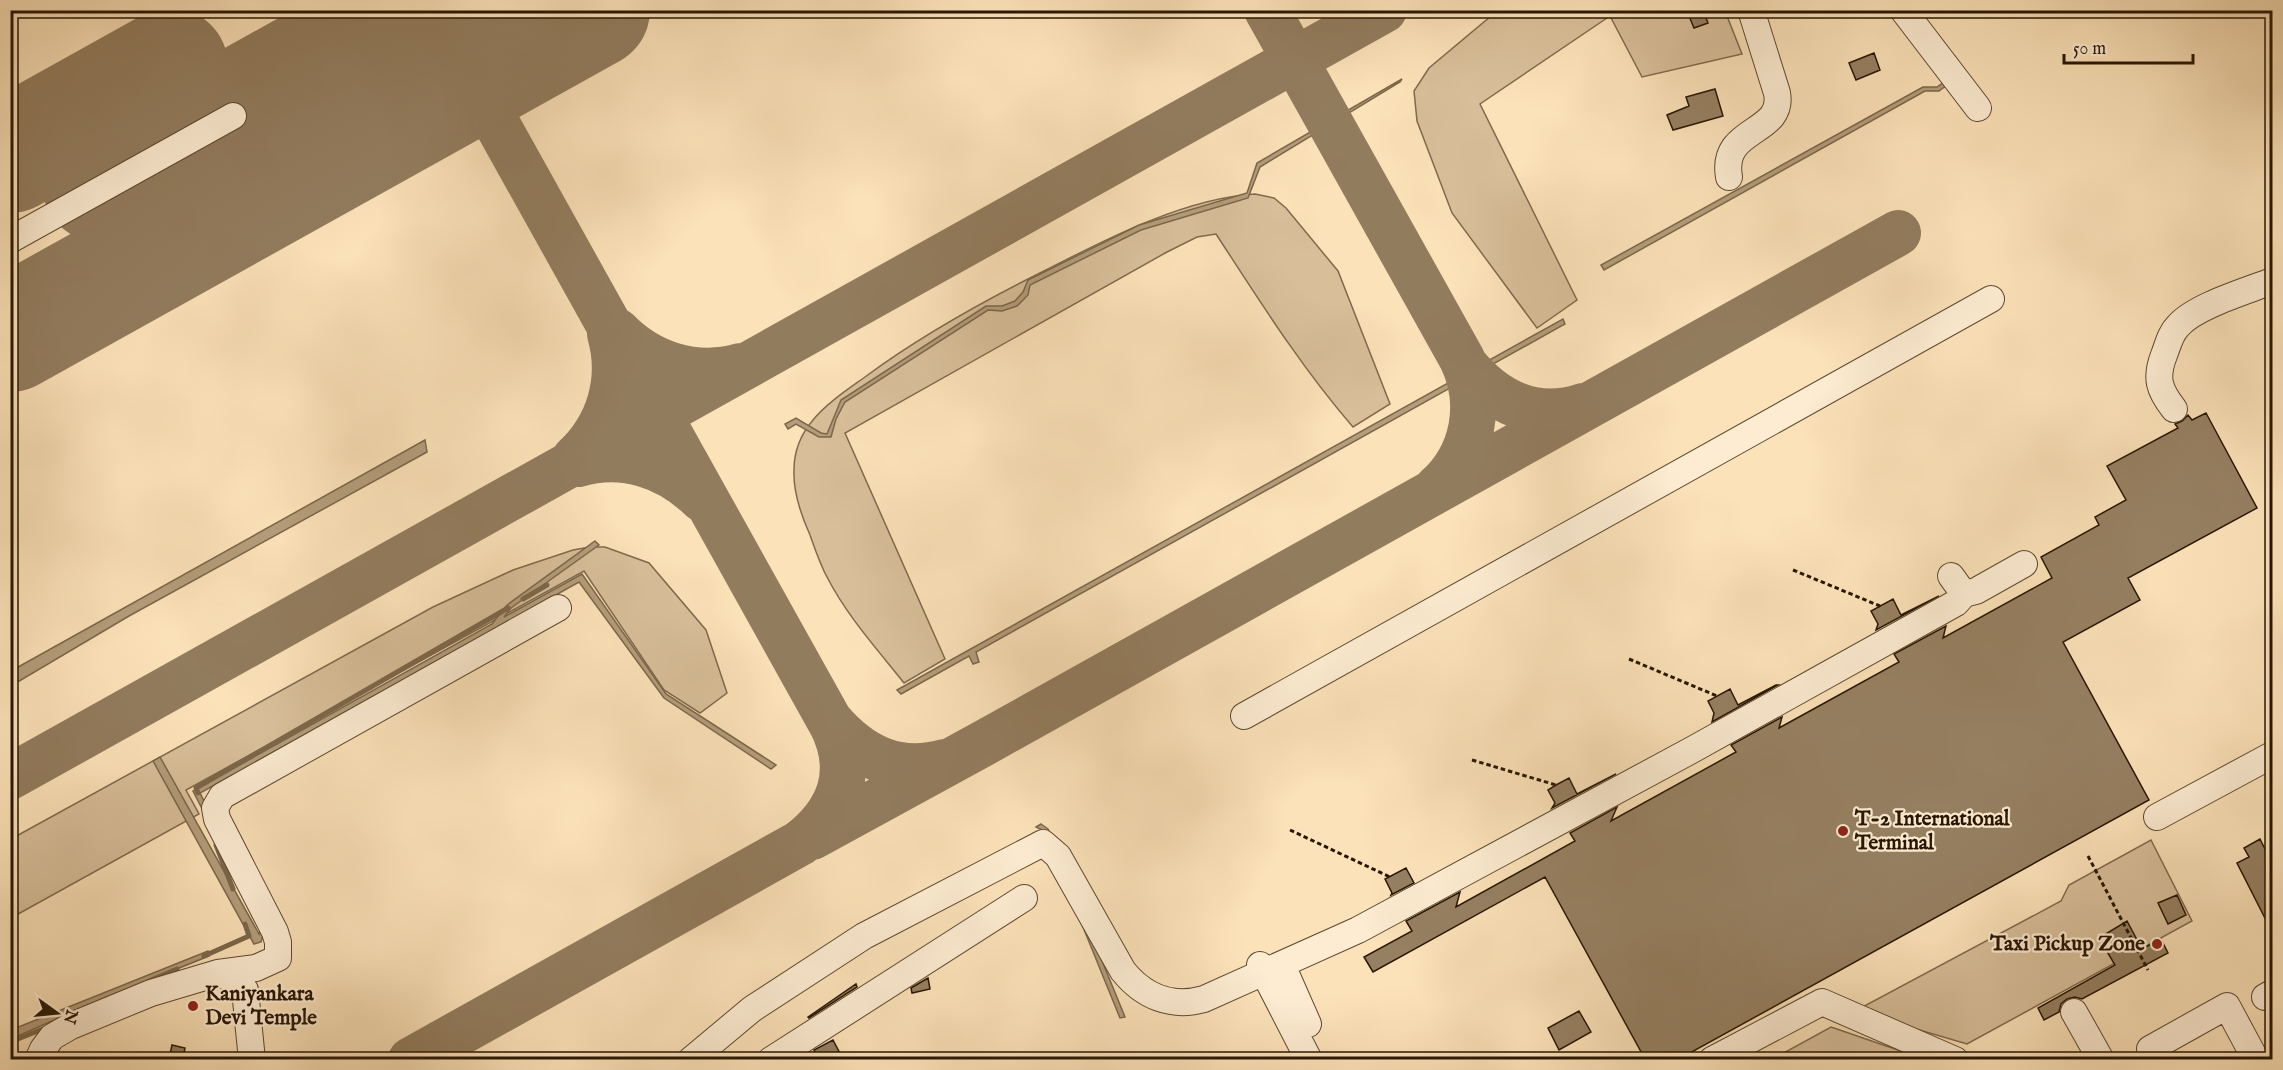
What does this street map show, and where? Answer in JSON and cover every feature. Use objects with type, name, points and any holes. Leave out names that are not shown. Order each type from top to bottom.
[{"type":"street","points":[[1729,177],[1728,163],[1735,145],[1769,120],[1775,113],[1778,103],[1777,93],[1751,10]]},
{"type":"street","points":[[1903,10],[1978,108]]},
{"type":"street","points":[[10,240],[233,116]]},
{"type":"street","points":[[2174,409],[2162,394],[2158,370],[2171,335],[2178,325],[2194,312],[2253,289]]},
{"type":"street","points":[[1244,716],[1991,299]]},
{"type":"street","points":[[691,1059],[752,1009],[864,936],[1043,843],[1058,856],[1123,971],[1131,981],[1146,993],[1162,1000],[1196,1001],[1268,967],[1358,930],[1690,751],[1956,603],[1957,585],[1976,591],[2024,564]]},
{"type":"street","points":[[38,1059],[47,1042],[71,1026],[151,993],[218,973],[256,968],[278,958],[279,950],[275,932],[217,819],[215,808],[222,796],[558,608]]},
{"type":"street","points":[[2157,818],[2272,755]]},
{"type":"street","points":[[771,1059],[1024,898]]},
{"type":"street","points":[[1268,967],[1309,1059]]},
{"type":"street","points":[[1268,967],[1324,1059]]},
{"type":"street","points":[[218,973],[234,980],[245,990],[252,1059]]},
{"type":"street","points":[[1712,1059],[1822,1002],[1955,1059]]},
{"type":"street","points":[[2156,1059],[2150,1049],[2227,1006],[2256,1059]]},
{"type":"street","points":[[2074,1012],[2100,1059]]},
{"type":"path","points":[[1793,570],[1880,606]]},
{"type":"path","points":[[1629,659],[1717,696]]},
{"type":"path","points":[[1472,760],[1556,785]]},
{"type":"path","points":[[1290,830],[1390,877]]},
{"type":"path","points":[[2088,856],[2148,970]]},
{"type":"shaded area","points":[[1497,11],[1725,11],[1742,54],[1642,77],[1610,16],[1480,104],[1577,300],[1537,328],[1452,213],[1417,121],[1414,91],[1429,68]]},
{"type":"shaded area","points":[[1962,69],[1964,72],[1939,91],[1925,91],[1604,270],[1601,265],[1923,87],[1937,87]]},
{"type":"shaded area","points":[[1402,79],[1260,167],[1248,198],[1141,230],[1030,285],[1028,295],[1017,306],[1002,311],[988,310],[845,402],[836,419],[831,437],[819,437],[796,424],[788,429],[785,424],[796,418],[821,433],[827,434],[841,400],[986,306],[1002,306],[1015,301],[1023,292],[1028,280],[1139,225],[1247,193],[1257,163]]},
{"type":"shaded area","points":[[1255,194],[1274,198],[1286,208],[1338,271],[1390,404],[1353,427],[1298,357],[1216,234],[1197,237],[1167,252],[845,433],[945,659],[904,683],[863,632],[835,591],[822,567],[804,520],[795,487],[794,463],[799,443],[809,425],[831,402],[887,361],[956,318],[1004,292],[1151,220],[1203,203]]},
{"type":"shaded area","points":[[1563,319],[1565,324],[976,652],[979,662],[973,664],[969,656],[901,694],[897,690]]},
{"type":"shaded area","points":[[425,440],[427,452],[129,616],[11,686],[11,671]]},
{"type":"shaded area","points":[[595,541],[599,545],[511,608],[504,617],[582,574],[666,694],[776,765],[771,769],[664,698],[579,582],[200,793],[262,915],[264,928],[261,942],[254,944],[153,761],[160,757],[259,934],[261,927],[256,914],[193,791],[492,624],[507,605]]},
{"type":"shaded area","points":[[605,547],[649,563],[706,630],[727,693],[700,713],[664,690],[584,571],[186,790],[199,814],[11,918],[11,839],[433,607],[513,570],[573,550]]},
{"type":"shaded area","points":[[1041,824],[1048,829],[1125,1017],[1120,1018],[1044,831],[1036,827]]},
{"type":"shaded area","points":[[2151,840],[2192,921],[1967,1044],[1855,1011],[2061,901],[2069,885]]},
{"type":"shaded area","points":[[208,951],[209,956],[11,1039],[11,1030]]},
{"type":"shaded area","points":[[1831,1027],[1924,1059],[1771,1060]]},
{"type":"building","points":[[1703,10],[1708,23],[1694,28],[1689,16]]},
{"type":"building","points":[[1874,53],[1880,70],[1856,80],[1849,63]]},
{"type":"building","points":[[1715,89],[1723,116],[1673,130],[1667,115],[1689,106],[1686,97]]},
{"type":"building","name":"T-2 International Terminal","points":[[2206,413],[2257,508],[2128,578],[2140,600],[2063,642],[2149,800],[1679,1059],[1645,1059],[1545,877],[1373,972],[1364,957],[1412,931],[1406,921],[1460,892],[1456,907],[1575,841],[1570,833],[1617,807],[1611,821],[1736,752],[1731,745],[1782,717],[1779,728],[1899,662],[1894,654],[1946,626],[1943,638],[2052,578],[2041,557],[2099,525],[2095,517],[2126,500],[2107,466],[2178,428],[2175,424],[2188,415],[2192,420]]},
{"type":"building","points":[[1939,596],[1876,630],[1878,624],[1871,611],[1893,599],[1901,615]]},
{"type":"building","points":[[1778,685],[1712,722],[1714,713],[1708,701],[1730,689],[1738,705]]},
{"type":"building","points":[[1616,774],[1552,808],[1555,803],[1548,790],[1569,778],[1577,794]]},
{"type":"building","points":[[2260,839],[2265,849],[2272,845],[2272,932],[2237,863],[2249,857],[2244,848]]},
{"type":"building","points":[[1406,868],[1414,883],[1391,895],[1385,879]]},
{"type":"building","points":[[2177,895],[2186,915],[2168,924],[2158,903]]},
{"type":"building","name":"Taxi Pickup Zone","points":[[2127,921],[2142,949],[2161,939],[2168,953],[2082,999],[2075,997],[2067,999],[2061,1004],[2059,1012],[2044,1020],[2038,1008],[2115,965],[2099,938]]},
{"type":"building","points":[[928,978],[930,989],[912,993],[911,988]]},
{"type":"building","points":[[856,984],[857,987],[808,1017]]},
{"type":"building","points":[[1579,1011],[1591,1032],[1559,1050],[1548,1028]]},
{"type":"building","points":[[833,1040],[843,1059],[818,1059],[814,1050]]},
{"type":"building","points":[[172,1045],[185,1048],[183,1059],[169,1059]]},
{"type":"waterway","points":[[523,599],[547,585]]},
{"type":"waterway","points":[[198,793],[196,788],[508,608]]},
{"type":"waterway","points":[[216,845],[233,889]]},
{"type":"waterway","points":[[204,956],[249,936],[245,924]]},
{"type":"waterway","points":[[149,981],[177,969]]},
{"type":"waterway","points":[[10,1042],[48,1027]]},
{"type":"taxiway","points":[[472,10],[467,31],[467,50],[478,90]]},
{"type":"taxiway","points":[[1267,10],[1462,359],[1472,393],[1471,428],[1467,444],[1459,460],[1450,475],[1437,488]]},
{"type":"taxiway","points":[[10,777],[1384,10]]},
{"type":"taxiway","points":[[233,116],[347,53],[366,45],[382,42],[398,42],[429,50],[443,57],[468,78],[478,90],[832,725],[839,742],[843,775],[840,790],[825,818],[800,843],[411,1060]]},
{"type":"taxiway","points":[[812,837],[1898,233]]},
{"type":"taxiway","points":[[617,331],[643,352],[674,366],[707,371],[741,366]]},
{"type":"taxiway","points":[[575,458],[597,432],[610,401],[615,368],[610,334]]},
{"type":"taxiway","points":[[1467,369],[1464,364],[1488,388],[1517,405],[1548,411],[1583,406]]},
{"type":"taxiway","points":[[578,464],[612,459],[644,464],[675,478],[702,499]]},
{"type":"taxiway","points":[[830,721],[854,744],[881,760],[911,766],[945,762]]},
{"type":"runway","points":[[100,184],[412,10]]},
{"type":"runway","points":[[10,334],[592,10]]},
{"type":"runway","points":[[10,155],[170,66]]},
{"type":"place","name":"T-2 International Terminal","points":[[1843,831]]},
{"type":"place","name":"Taxi Pickup Zone","points":[[2157,944]]},
{"type":"place","name":"Kaniyankara Devi Temple","points":[[193,1006]]}]
